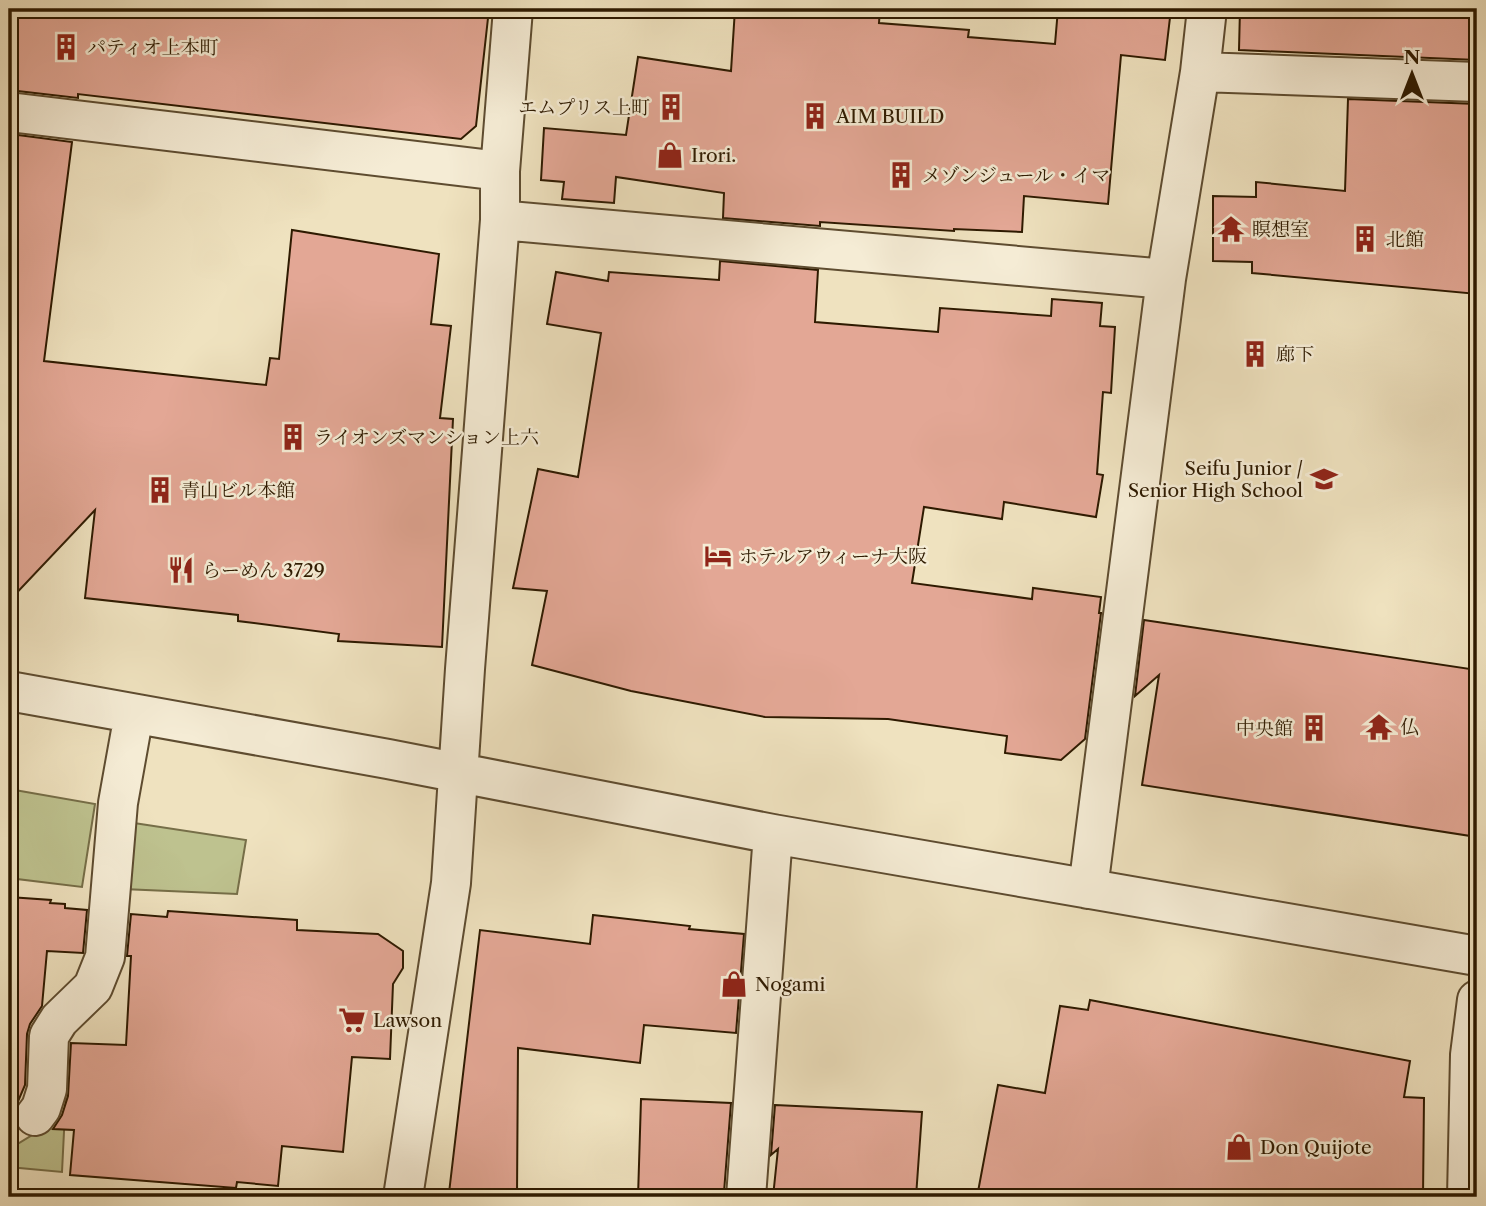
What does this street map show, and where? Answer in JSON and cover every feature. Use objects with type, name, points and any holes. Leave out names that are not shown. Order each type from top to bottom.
[{"type":"street","points":[[403,1197],[451,883],[513,9]]},
{"type":"street","points":[[1088,889],[1166,279],[1200,72],[1207,9]]},
{"type":"street","points":[[1200,72],[1477,82]]},
{"type":"street","points":[[9,112],[500,171]]},
{"type":"street","points":[[500,220],[1166,279]]},
{"type":"street","points":[[9,691],[773,834],[1477,956]]},
{"type":"street","points":[[22,1126],[41,1108],[47,1089],[49,1036],[59,1020],[93,987],[103,967],[118,803],[134,714]]},
{"type":"street","points":[[746,1197],[773,834]]},
{"type":"street","points":[[43,1002],[64,995],[83,982],[97,964],[107,938]]},
{"type":"street","points":[[1467,1197],[1469,1055],[1477,1000]]},
{"type":"green space","points":[[9,789],[95,804],[82,887],[9,878]]},
{"type":"green space","points":[[134,823],[246,840],[237,894],[123,889]]},
{"type":"green space","points":[[61,1050],[68,1051],[62,1172],[9,1167],[9,1146],[37,1132]]},
{"type":"building","points":[[9,9],[489,9],[476,126],[461,139],[78,94],[78,98],[9,90]]},
{"type":"building","points":[[735,9],[880,9],[879,23],[969,30],[968,37],[1055,44],[1058,9],[1171,9],[1165,60],[1121,55],[1108,204],[1024,196],[1022,232],[954,231],[820,222],[820,226],[723,218],[724,193],[616,177],[614,203],[562,199],[564,182],[541,180],[544,128],[626,135],[638,57],[731,71]]},
{"type":"building","points":[[1240,9],[1477,9],[1477,60],[1239,50]]},
{"type":"building","points":[[1348,99],[1477,104],[1477,294],[1252,273],[1252,262],[1213,261],[1213,196],[1256,197],[1256,182],[1345,191]]},
{"type":"building","points":[[18,135],[72,142],[44,361],[266,385],[270,358],[279,359],[292,230],[439,254],[431,324],[451,326],[440,418],[453,419],[442,647],[338,641],[339,634],[238,621],[238,615],[85,598],[95,510],[9,601],[9,167],[13,167]]},
{"type":"building","points":[[720,261],[818,270],[815,322],[938,332],[940,308],[1051,316],[1052,299],[1102,303],[1100,326],[1115,327],[1111,393],[1103,392],[1097,474],[1103,475],[1096,517],[1004,502],[1002,519],[924,507],[912,583],[1032,599],[1033,588],[1101,597],[1085,739],[1061,760],[1005,753],[1007,736],[888,719],[765,717],[631,691],[532,665],[547,591],[513,588],[538,469],[578,477],[601,333],[547,324],[556,272],[608,281],[609,272],[719,280]]},
{"type":"building","name":"中央館","points":[[1144,620],[1477,670],[1477,837],[1142,785],[1159,675],[1135,696]]},
{"type":"building","points":[[9,897],[51,900],[50,903],[65,904],[65,908],[87,910],[83,953],[47,951],[42,1006],[27,1034],[25,1085],[13,1113],[17,1127],[9,1126]]},
{"type":"building","points":[[168,911],[297,920],[297,930],[378,934],[403,951],[403,968],[393,984],[390,1059],[352,1057],[343,1152],[282,1146],[278,1186],[237,1182],[236,1188],[70,1175],[74,1130],[53,1129],[62,1115],[68,1096],[71,1043],[126,1045],[131,956],[127,956],[131,914],[167,917]]},
{"type":"building","points":[[593,915],[744,934],[736,1033],[644,1025],[640,1063],[518,1048],[517,1196],[449,1193],[480,930],[590,944]]},
{"type":"building","name":"Don Quijote","points":[[1090,1000],[1410,1061],[1404,1097],[1424,1098],[1423,1197],[977,1197],[998,1085],[1045,1093],[1060,1006],[1088,1010]]},
{"type":"building","points":[[641,1099],[731,1103],[724,1192],[718,1197],[638,1197]]},
{"type":"building","points":[[775,1105],[922,1112],[916,1197],[773,1197],[778,1149],[771,1155]]},
{"type":"place","name":"パティオ上本町","points":[[66,47]]},
{"type":"place","name":"エムプリス上町","points":[[671,107]]},
{"type":"place","name":"AIM BUILD","points":[[815,116]]},
{"type":"place","name":"Irori.","points":[[670,155]]},
{"type":"place","name":"メゾンジュール・イマ","points":[[901,175]]},
{"type":"place","name":"瞑想室","points":[[1231,229]]},
{"type":"place","name":"北館","points":[[1365,239]]},
{"type":"place","name":"廊下","points":[[1255,354]]},
{"type":"place","name":"ライオンズマンション上六","points":[[293,437]]},
{"type":"place","name":"Seifu Junior / Senior High School","points":[[1324,479]]},
{"type":"place","name":"青山ビル本館","points":[[160,490]]},
{"type":"place","name":"ホテルアウィーナ大阪","points":[[718,556]]},
{"type":"place","name":"らーめん 3729","points":[[181,570]]},
{"type":"place","name":"仏","points":[[1379,727]]},
{"type":"place","name":"中央館","points":[[1314,728]]},
{"type":"place","name":"Nogami","points":[[734,984]]},
{"type":"place","name":"Lawson","points":[[352,1020]]},
{"type":"place","name":"Don Quijote","points":[[1239,1147]]}]
